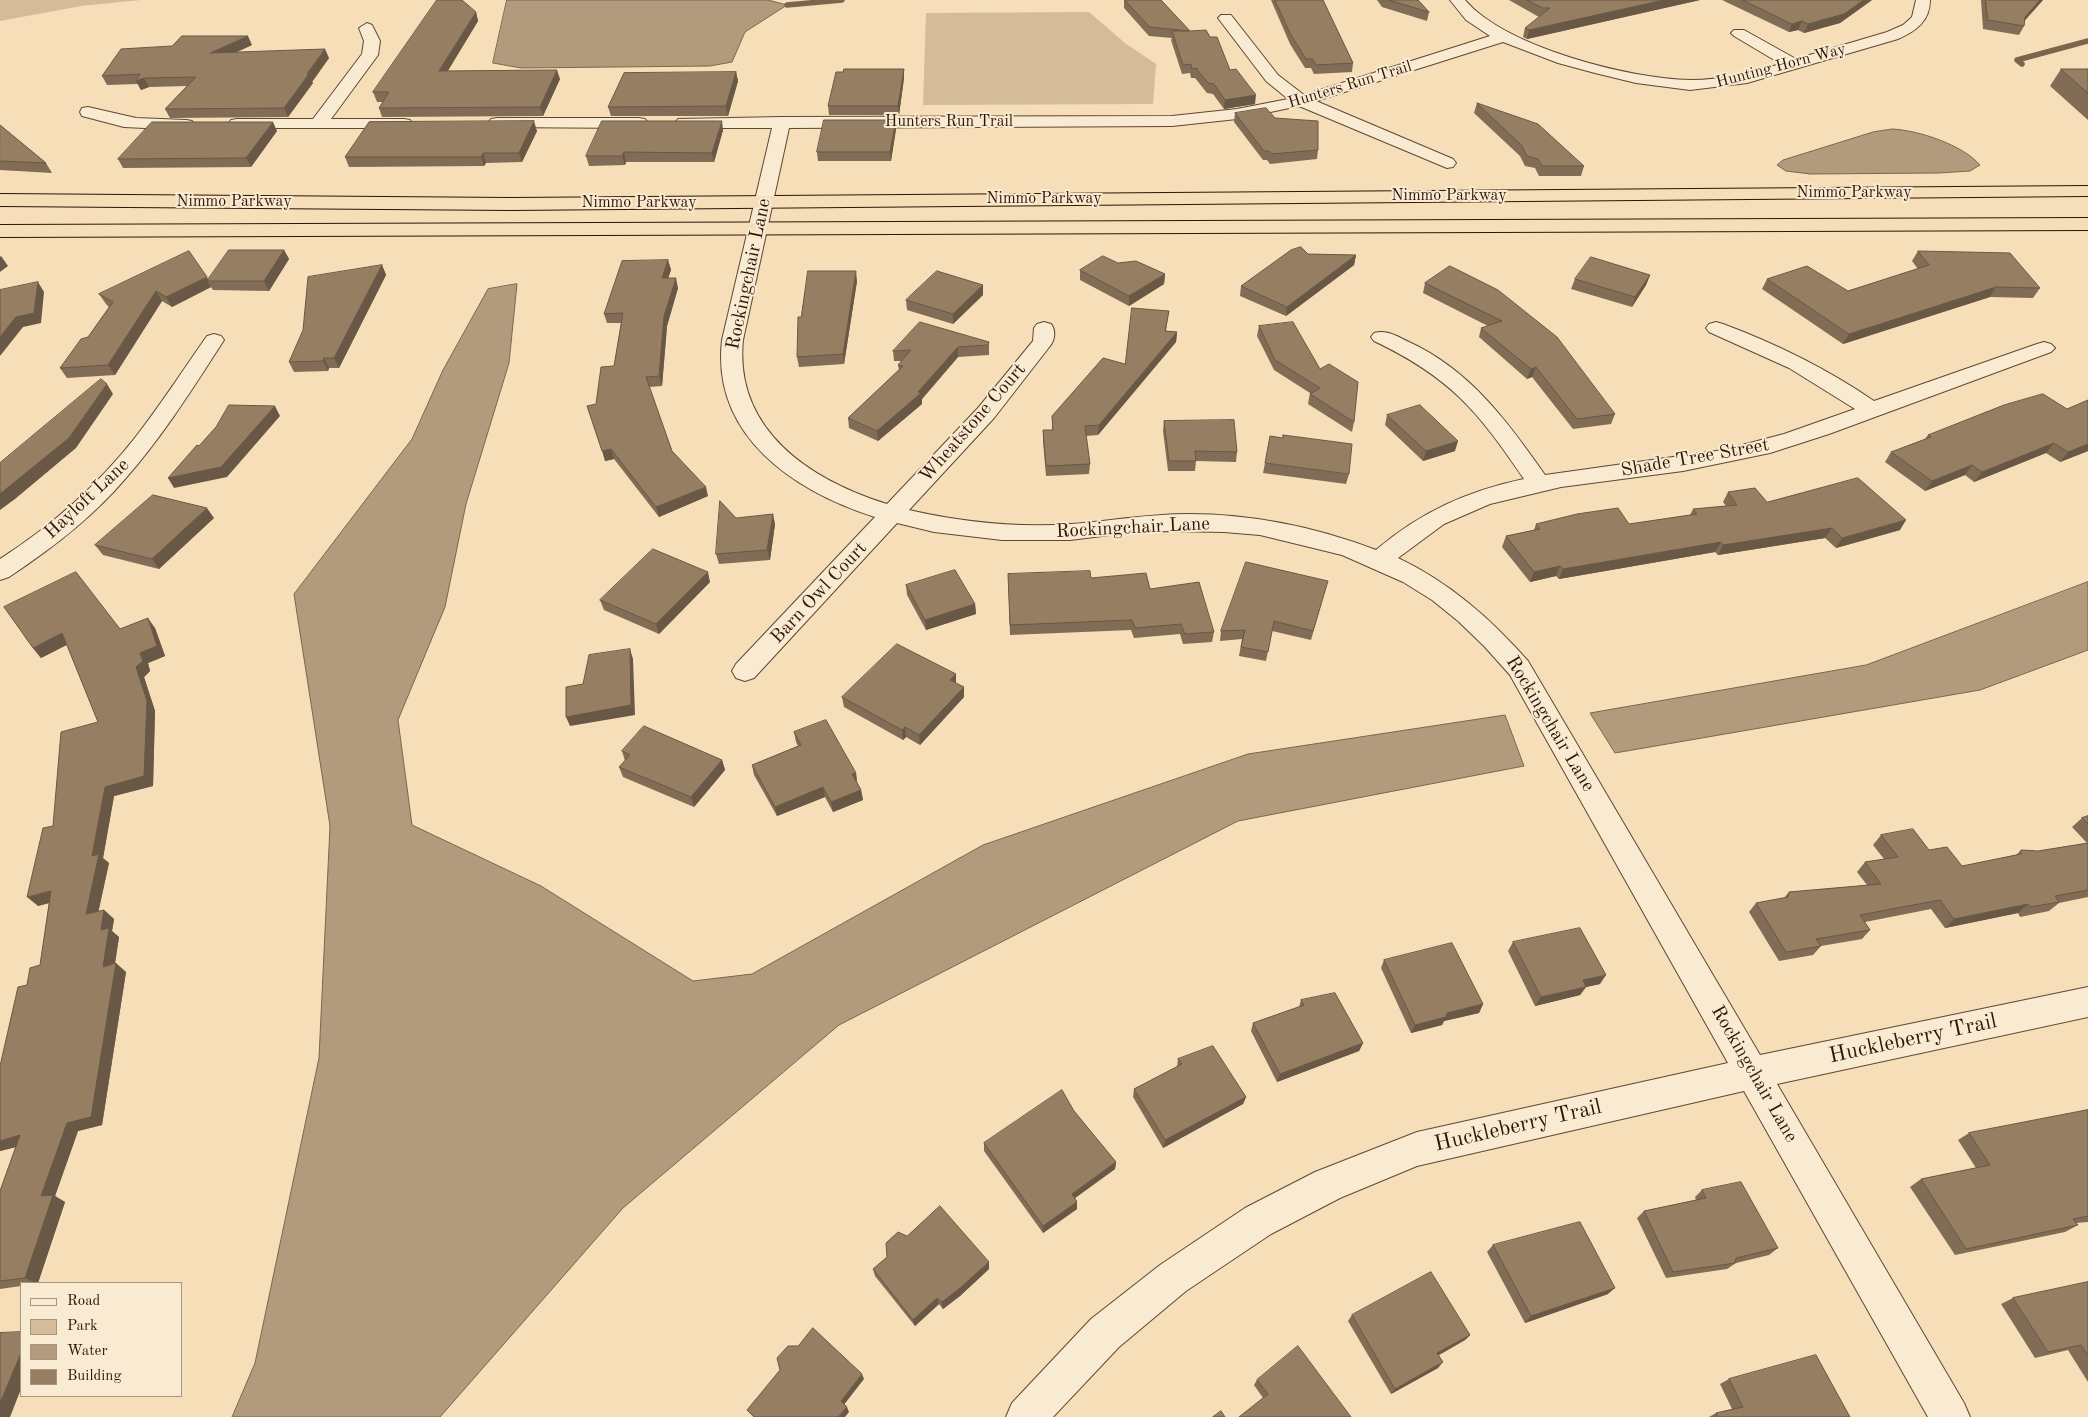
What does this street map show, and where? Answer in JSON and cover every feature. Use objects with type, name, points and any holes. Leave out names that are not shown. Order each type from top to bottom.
[{"type":"highway","name":"Nimmo Parkway","points":[[0,200],[500,204],[2088,191]]},
{"type":"highway","name":"Nimmo Parkway","points":[[0,231],[2088,224]]},
{"type":"street","name":"Hunting Horn Way","points":[[1457,0],[1473,18],[1501,37],[1542,53],[1663,83],[1689,85],[1729,82],[1893,35],[1908,28],[1923,12],[1923,0]]},
{"type":"street","points":[[1226,18],[1272,78],[1301,101],[1447,163]]},
{"type":"street","points":[[318,124],[370,55],[374,45],[373,38],[367,28]]},
{"type":"street","points":[[1739,33],[1793,64]]},
{"type":"street","name":"Hunters Run Trail","points":[[476,124],[1172,121],[1237,115],[1301,101],[1501,37]]},
{"type":"street","points":[[88,112],[120,122],[146,125],[203,125]]},
{"type":"street","name":"Rockingchair Lane","points":[[782,122],[745,288],[735,322],[731,354],[732,375],[737,396],[752,427],[773,452],[794,469],[826,488],[864,505],[942,525],[988,531],[1036,533],[1132,524],[1188,522],[1245,525],[1330,543],[1380,560],[1424,581],[1458,604],[1494,637],[1519,668],[1950,1417]]},
{"type":"street","points":[[222,124],[417,124]]},
{"type":"street","name":"Wheatstone Court","points":[[894,514],[986,413],[1043,342],[1044,328]]},
{"type":"street","points":[[1716,328],[1763,346],[1808,368],[1872,410]]},
{"type":"street","points":[[1381,337],[1433,362],[1467,389],[1491,414],[1540,485]]},
{"type":"street","name":"Hayloft Lane","points":[[0,570],[67,522],[110,483],[132,458],[214,340]]},
{"type":"street","name":"Shade Tree Street","points":[[1380,560],[1406,537],[1444,514],[1488,497],[1540,485],[1693,462],[1761,448],[1817,431],[2044,348]]},
{"type":"street","name":"Barn Owl Court","points":[[745,672],[894,514]]},
{"type":"street","name":"Huckleberry Trail","points":[[1026,1417],[1105,1333],[1173,1278],[1258,1221],[1328,1184],[1417,1148],[1753,1072],[2088,1002]]},
{"type":"green space","points":[[0,0],[141,0],[81,6],[0,21]]},
{"type":"green space","points":[[1089,12],[1125,43],[1156,64],[1153,104],[923,105],[926,13]]},
{"type":"water","points":[[507,0],[768,0],[787,5],[745,32],[732,62],[710,66],[521,68],[493,63]]},
{"type":"water","points":[[1892,129],[1914,132],[1952,145],[1963,151],[1980,165],[1970,171],[1939,173],[1810,174],[1786,171],[1777,165],[1783,160],[1873,132]]},
{"type":"water","points":[[517,284],[509,363],[466,504],[445,607],[398,720],[412,825],[541,886],[693,981],[752,974],[983,845],[1248,754],[1505,715],[1524,766],[1238,821],[839,1025],[623,1208],[440,1417],[232,1417],[255,1363],[319,1058],[330,826],[294,594],[412,439],[443,370],[488,289]]},
{"type":"water","points":[[2088,582],[2088,650],[1980,690],[1615,753],[1590,713],[1866,665]]},
{"type":"building","points":[[437,0],[462,0],[476,12],[439,71],[557,70],[540,107],[379,108],[389,92],[373,92]]},
{"type":"building","points":[[1125,0],[1161,0],[1190,31],[1206,30],[1210,37],[1217,37],[1230,70],[1236,69],[1256,95],[1225,100],[1214,84],[1208,83],[1196,68],[1192,69],[1191,64],[1183,65],[1172,31],[1189,31],[1150,27]]},
{"type":"building","points":[[1275,0],[1323,0],[1353,63],[1316,65],[1313,59],[1306,59],[1291,35]]},
{"type":"building","points":[[1389,0],[1418,0],[1429,12]]},
{"type":"building","points":[[1527,0],[1664,0],[1529,30],[1525,28],[1550,8],[1543,8]]},
{"type":"building","points":[[1743,0],[1864,0],[1844,14],[1808,24],[1802,21],[1792,24]]},
{"type":"building","points":[[1986,0],[2040,0],[2025,17],[2024,26],[1988,20]]},
{"type":"building","points":[[182,36],[248,36],[210,53],[325,49],[284,108],[165,109],[196,77],[144,78],[136,81],[140,74],[102,76],[121,49],[172,46]]},
{"type":"building","points":[[844,69],[904,69],[898,106],[828,106],[836,72],[843,72]]},
{"type":"building","points":[[2061,69],[2088,69],[2088,93]]},
{"type":"building","points":[[736,72],[726,106],[608,107],[624,73]]},
{"type":"building","points":[[1477,103],[1538,124],[1584,166],[1542,166],[1538,159],[1527,156],[1522,146]]},
{"type":"building","points":[[1266,108],[1275,118],[1318,121],[1318,150],[1271,154],[1269,151],[1264,151],[1235,113]]},
{"type":"building","points":[[824,120],[896,120],[890,152],[817,152]]},
{"type":"building","points":[[534,121],[519,153],[483,153],[481,157],[345,157],[369,122]]},
{"type":"building","points":[[602,121],[722,121],[712,153],[624,152],[622,156],[586,156]]},
{"type":"building","points":[[152,122],[273,122],[246,158],[118,159]]},
{"type":"building","points":[[0,125],[46,163],[0,161]]},
{"type":"building","points":[[1301,247],[1308,254],[1356,255],[1287,307],[1241,286],[1291,250]]},
{"type":"building","points":[[229,250],[284,250],[264,281],[207,281]]},
{"type":"building","points":[[189,251],[207,277],[166,297],[156,291],[108,365],[60,368],[81,339],[88,337],[113,302],[99,294]]},
{"type":"building","points":[[1918,251],[2010,253],[2040,288],[1996,287],[1849,334],[1767,279],[1807,266],[1848,291],[1929,265]]},
{"type":"building","points":[[1103,256],[1118,263],[1136,261],[1165,274],[1129,296],[1080,270]]},
{"type":"building","points":[[1591,257],[1650,275],[1635,297],[1575,279]]},
{"type":"building","points":[[668,260],[662,278],[676,278],[664,316],[659,376],[646,377],[672,451],[706,487],[656,507],[611,449],[602,451],[587,406],[596,404],[601,367],[614,366],[623,313],[604,314],[622,261]]},
{"type":"building","points":[[382,265],[334,358],[324,358],[323,361],[289,362],[303,330],[308,277]]},
{"type":"building","points":[[1450,266],[1498,290],[1557,337],[1615,414],[1577,419],[1536,367],[1531,369],[1481,328],[1502,321],[1425,283]]},
{"type":"building","points":[[808,271],[856,271],[843,354],[797,357],[798,317],[801,317]]},
{"type":"building","points":[[937,271],[983,285],[953,314],[906,300]]},
{"type":"building","points":[[38,282],[34,313],[16,317],[0,337],[0,290]]},
{"type":"building","points":[[1132,308],[1169,311],[1165,331],[1177,332],[1099,425],[1085,426],[1090,464],[1046,466],[1043,430],[1053,430],[1052,416],[1103,358],[1125,364]]},
{"type":"building","points":[[920,322],[989,342],[988,345],[958,347],[918,392],[921,393],[877,431],[848,418],[903,366],[898,365],[911,350],[893,351]]},
{"type":"building","points":[[1293,322],[1320,369],[1329,364],[1358,382],[1354,422],[1310,394],[1320,388],[1275,360],[1259,326]]},
{"type":"building","points":[[101,379],[107,384],[69,438],[0,494],[0,463]]},
{"type":"building","points":[[2043,394],[2067,409],[2088,400],[2088,444],[2068,452],[2054,443],[1982,472],[1972,465],[1932,481],[1891,452],[1931,437],[1928,435],[2004,405]]},
{"type":"building","points":[[229,405],[275,406],[221,467],[168,478],[216,427]]},
{"type":"building","points":[[1420,405],[1458,441],[1426,451],[1387,415]]},
{"type":"building","points":[[1234,420],[1237,452],[1195,451],[1196,461],[1169,461],[1164,421]]},
{"type":"building","points":[[1283,435],[1352,444],[1349,474],[1265,463],[1270,436],[1283,438]]},
{"type":"building","points":[[1858,478],[1906,520],[1842,538],[1832,528],[1723,545],[1721,542],[1563,569],[1560,566],[1534,572],[1506,536],[1540,529],[1536,524],[1577,514],[1618,508],[1629,524],[1697,514],[1693,509],[1737,505],[1728,492],[1755,488],[1767,502]]},
{"type":"building","points":[[153,495],[207,508],[152,559],[95,545]]},
{"type":"building","points":[[720,501],[736,518],[773,514],[767,550],[716,554]]},
{"type":"building","points":[[653,549],[708,572],[656,624],[600,600]]},
{"type":"building","points":[[1246,562],[1328,581],[1313,631],[1274,621],[1268,652],[1241,647],[1245,630],[1221,631]]},
{"type":"building","points":[[955,570],[975,604],[925,620],[906,585]]},
{"type":"building","points":[[1090,571],[1091,578],[1146,573],[1150,589],[1199,582],[1214,632],[1185,634],[1181,624],[1135,628],[1132,620],[1010,625],[1008,574]]},
{"type":"building","points":[[76,572],[120,629],[148,618],[157,646],[140,653],[143,661],[136,667],[147,701],[144,776],[105,787],[92,856],[99,854],[86,914],[104,910],[101,930],[109,928],[103,967],[116,963],[91,1117],[67,1123],[41,1196],[53,1195],[25,1278],[0,1281],[0,1191],[20,1135],[0,1141],[0,1066],[18,987],[27,985],[30,968],[40,965],[51,891],[27,897],[43,828],[53,826],[61,732],[98,722],[62,633],[33,648],[4,607]]},
{"type":"building","points":[[897,644],[956,674],[950,680],[964,687],[919,735],[905,727],[902,730],[842,697]]},
{"type":"building","points":[[630,649],[631,705],[566,717],[566,687],[583,684],[589,655]]},
{"type":"building","points":[[826,720],[856,773],[852,774],[861,790],[831,802],[823,787],[775,807],[752,765],[801,745],[794,732]]},
{"type":"building","points":[[644,726],[722,760],[691,797],[619,767],[630,755],[622,751]]},
{"type":"building","points":[[2088,816],[2088,824],[2082,818]]},
{"type":"building","points":[[1913,829],[1929,850],[1947,847],[1962,866],[2021,854],[2021,850],[2038,851],[2088,843],[2088,890],[2055,896],[2059,902],[2030,907],[2028,904],[1954,919],[1940,900],[1860,915],[1870,930],[1816,939],[1821,946],[1786,952],[1756,903],[1788,897],[1789,892],[1881,884],[1865,862],[1898,857],[1881,835]]},
{"type":"building","points":[[1580,928],[1606,975],[1583,980],[1586,987],[1541,997],[1513,942]]},
{"type":"building","points":[[1452,943],[1483,1004],[1447,1013],[1446,1017],[1415,1025],[1384,960]]},
{"type":"building","points":[[1335,993],[1363,1043],[1280,1074],[1253,1023],[1304,1005],[1301,1000]]},
{"type":"building","points":[[1213,1046],[1246,1097],[1165,1140],[1134,1089],[1182,1064],[1178,1059]]},
{"type":"building","points":[[1062,1090],[1074,1111],[1116,1162],[1072,1194],[1077,1202],[1043,1226],[984,1143]]},
{"type":"building","points":[[2088,1110],[2088,1216],[2073,1219],[2078,1225],[1966,1249],[1921,1179],[1990,1165],[1969,1133]]},
{"type":"building","points":[[1741,1182],[1778,1248],[1736,1258],[1735,1263],[1673,1272],[1644,1211],[1706,1198],[1702,1190]]},
{"type":"building","points":[[940,1206],[989,1262],[942,1302],[937,1298],[913,1320],[873,1269],[887,1257],[886,1243],[898,1232],[907,1236]]},
{"type":"building","points":[[1580,1222],[1615,1288],[1531,1316],[1493,1245]]},
{"type":"building","points":[[1431,1272],[1470,1335],[1437,1353],[1443,1362],[1395,1389],[1352,1315]]},
{"type":"building","points":[[2088,1282],[2088,1356],[2081,1345],[2048,1352],[2013,1298]]},
{"type":"building","points":[[813,1328],[862,1374],[841,1401],[847,1407],[838,1417],[754,1417],[747,1410],[780,1370],[777,1358],[788,1346],[798,1346]]},
{"type":"building","points":[[20,1332],[20,1355],[0,1403],[0,1333]]},
{"type":"building","points":[[1298,1346],[1351,1417],[1239,1417],[1268,1394],[1257,1380]]},
{"type":"building","points":[[1816,1355],[1850,1417],[1718,1417],[1716,1413],[1743,1407],[1729,1379]]},
{"type":"building","points":[[1221,1411],[1225,1417],[1213,1417]]},
{"type":"waterway","points":[[787,5],[842,0]]},
{"type":"waterway","points":[[2022,64],[2017,60],[2088,41]]}]
